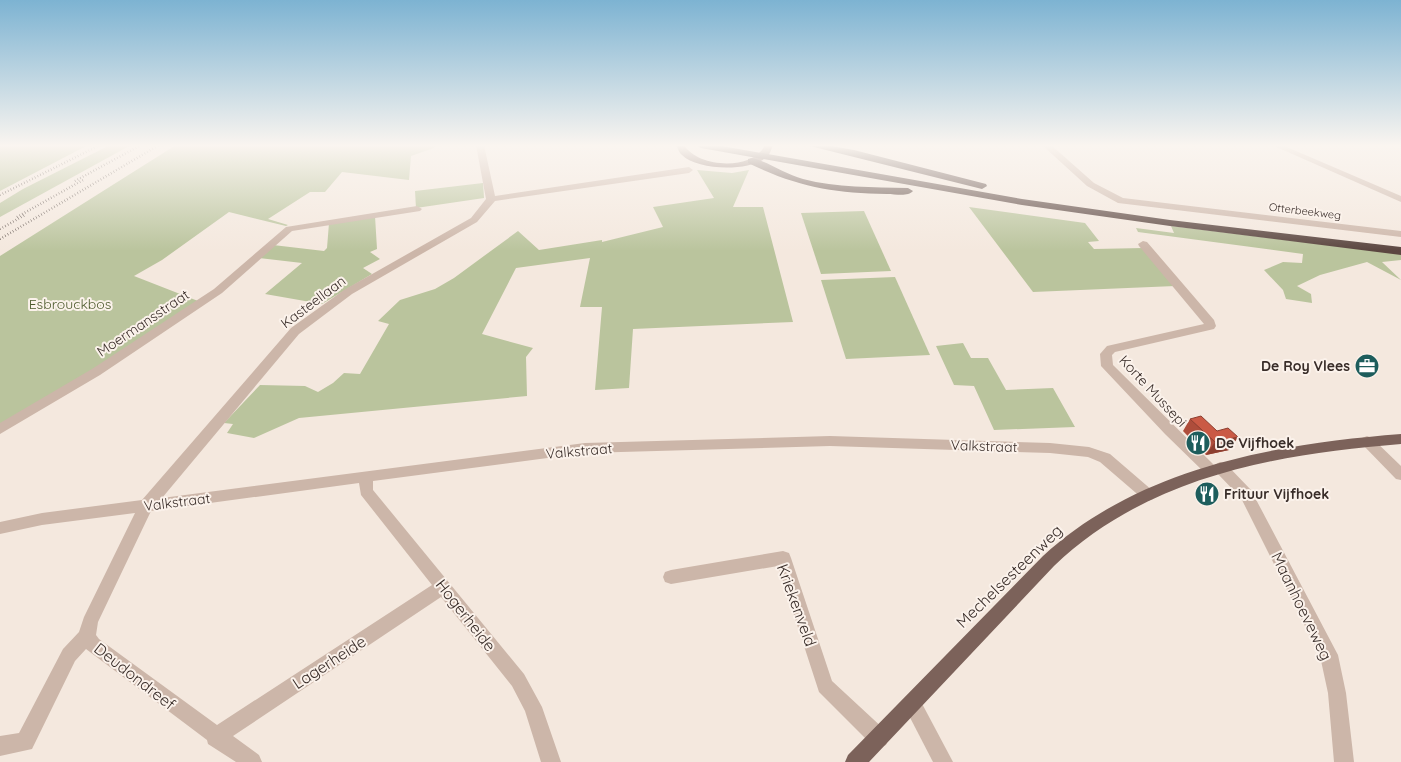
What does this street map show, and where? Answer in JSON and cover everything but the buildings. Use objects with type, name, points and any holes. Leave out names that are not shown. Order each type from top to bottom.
[{"type":"highway","points":[[806,181],[839,188],[997,198]]},
{"type":"highway","points":[[902,181],[997,198],[1180,224],[1401,249]]},
{"type":"highway","points":[[924,181],[1401,249]]},
{"type":"highway","points":[[954,181],[1011,194]]},
{"type":"main road","name":"Mechelsesteenweg","points":[[855,762],[970,641],[1068,544],[1107,517],[1148,495],[1216,468],[1266,454],[1314,446],[1401,439]]},
{"type":"street","points":[[487,181],[491,199],[616,181]]},
{"type":"street","name":"Otterbeekweg","points":[[1087,181],[1104,194],[1121,201],[1401,234]]},
{"type":"street","points":[[1358,181],[1401,199]]},
{"type":"street","name":"Kasteellaan","points":[[146,506],[295,331],[348,292],[474,220],[482,213],[491,199]]},
{"type":"street","name":"Moermansstraat","points":[[0,429],[96,372],[218,291],[292,228],[417,209]]},
{"type":"street","name":"Korte Mussepi","points":[[1143,244],[1210,322],[1210,326],[1111,349],[1106,354],[1107,366],[1156,417],[1216,468]]},
{"type":"street","name":"Valkstraat","points":[[0,528],[42,519],[586,448],[830,441],[1050,448],[1089,452],[1105,458],[1148,495]]},
{"type":"street","points":[[1367,441],[1401,475]]},
{"type":"street","name":"Maanhoeveweg","points":[[1216,468],[1246,494],[1329,655],[1337,693],[1344,762]]},
{"type":"street","name":"Hogerheide","points":[[366,478],[366,490],[518,680],[533,707],[551,762]]},
{"type":"street","name":"Deudondreef","points":[[146,506],[90,622],[87,636],[93,645],[215,737],[252,762]]},
{"type":"street","name":"Kriekenveld","points":[[671,577],[783,558],[825,686],[879,738]]},
{"type":"street","name":"Lagerheide","points":[[215,737],[444,586]]},
{"type":"street","points":[[0,746],[25,742],[69,655],[87,636]]},
{"type":"street","points":[[912,704],[943,762]]},
{"type":"green space","points":[[0,181],[20,181],[0,191]]},
{"type":"green space","points":[[40,181],[66,181],[0,217],[0,203]]},
{"type":"green space","name":"Esbrouckbos","points":[[120,181],[335,181],[325,192],[310,192],[268,219],[288,225],[286,226],[229,212],[162,260],[134,276],[198,301],[92,371],[0,425],[0,256]]},
{"type":"green space","points":[[703,181],[744,181],[733,207],[763,207],[793,322],[633,329],[629,388],[595,390],[602,307],[580,307],[590,258],[516,268],[482,334],[533,348],[526,357],[527,396],[299,418],[254,438],[227,433],[233,424],[224,423],[260,385],[305,386],[318,392],[333,383],[344,373],[360,374],[389,324],[378,321],[400,300],[435,289],[454,278],[518,231],[539,250],[602,240],[602,242],[663,227],[653,207],[714,198]]},
{"type":"green space","points":[[483,183],[484,198],[416,208],[415,191]]},
{"type":"green space","points":[[969,207],[1085,223],[1099,241],[1088,242],[1094,249],[1143,248],[1175,286],[1033,292]]},
{"type":"green space","points":[[864,211],[891,271],[821,274],[801,213]]},
{"type":"green space","points":[[375,216],[377,249],[370,252],[380,259],[363,268],[372,274],[322,304],[265,294],[302,263],[259,258],[273,245],[324,251],[327,248],[329,223]]},
{"type":"green space","points":[[1171,226],[1401,254],[1401,260],[1382,262],[1401,280],[1367,262],[1320,275],[1297,286],[1311,294],[1312,303],[1286,299],[1283,290],[1264,270],[1283,262],[1302,263],[1303,254],[1138,232],[1136,228],[1174,233]]},
{"type":"green space","points":[[895,277],[930,355],[846,359],[821,280]]},
{"type":"green space","points":[[963,343],[971,358],[988,358],[1006,390],[1053,388],[1075,427],[994,430],[974,386],[954,385],[936,346]]},
{"type":"railway","points":[[0,195],[29,181]]},
{"type":"railway","points":[[17,217],[82,181]]},
{"type":"railway","points":[[0,239],[99,181]]},
{"type":"railway","points":[[0,229],[25,215]]},
{"type":"place","name":"De Roy Vlees","points":[[1367,366]]},
{"type":"place","name":"De Vijfhoek","points":[[1198,443]]},
{"type":"place","name":"Frituur Vijfhoek","points":[[1207,494]]}]
